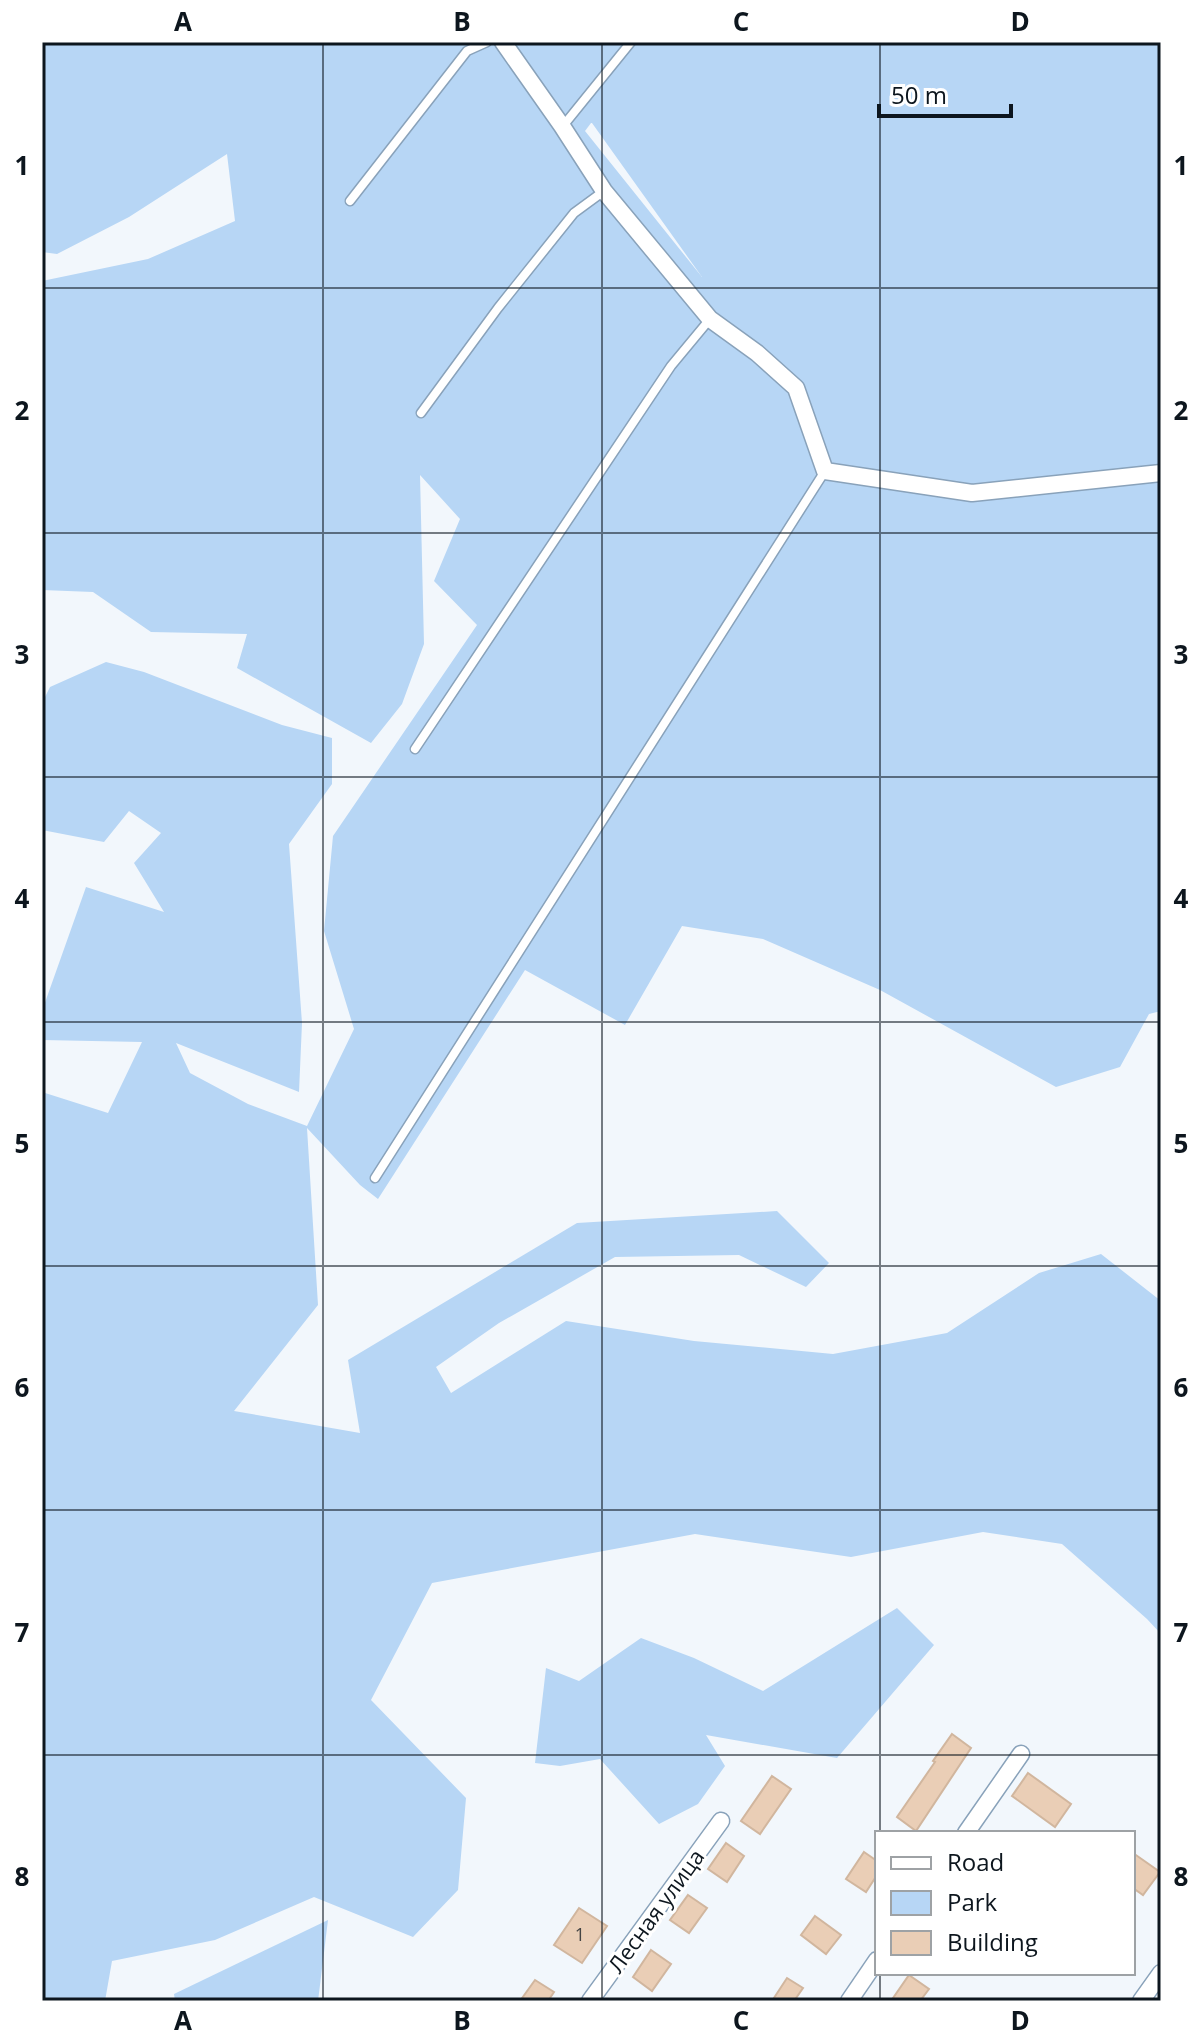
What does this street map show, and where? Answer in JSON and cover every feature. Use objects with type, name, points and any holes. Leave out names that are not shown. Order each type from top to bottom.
[{"type":"street","points":[[503,42],[604,191],[710,319],[757,353],[796,388],[825,471],[972,493],[1161,473]]},
{"type":"street","points":[[967,1831],[1021,1754]]},
{"type":"street","name":"Лесная улица","points":[[590,2001],[721,1821]]},
{"type":"street","points":[[849,2001],[875,1963]]},
{"type":"street","points":[[1141,2001],[1161,1973]]},
{"type":"lane","points":[[350,201],[467,51],[487,42]]},
{"type":"lane","points":[[562,126],[631,42]]},
{"type":"lane","points":[[421,413],[498,308],[574,213],[604,191]]},
{"type":"lane","points":[[415,749],[671,366],[710,319]]},
{"type":"lane","points":[[375,1178],[825,471]]},
{"type":"green space","points":[[42,42],[1161,42],[1161,1011],[1149,1014],[1120,1067],[1056,1087],[880,990],[763,939],[682,926],[625,1025],[525,970],[378,1199],[360,1185],[307,1128],[318,1305],[234,1411],[360,1433],[348,1360],[577,1223],[777,1211],[829,1263],[806,1287],[739,1255],[615,1257],[499,1323],[436,1367],[451,1393],[566,1321],[694,1341],[833,1354],[947,1333],[1039,1273],[1101,1254],[1161,1301],[1161,1634],[1062,1544],[983,1532],[851,1557],[695,1534],[432,1583],[371,1700],[466,1798],[458,1890],[413,1937],[314,1897],[215,1940],[112,1961],[105,2001],[42,2001],[42,1092],[108,1113],[142,1042],[42,1040],[42,1011],[86,887],[164,912],[134,863],[161,833],[129,811],[104,842],[42,830],[42,703],[50,687],[106,662],[144,672],[282,725],[332,738],[332,784],[289,844],[302,1023],[299,1092],[176,1043],[190,1073],[248,1104],[307,1126],[354,1029],[324,931],[333,836],[477,625],[434,581],[460,519],[420,475],[424,644],[402,704],[371,743],[237,668],[247,634],[151,632],[93,592],[42,590],[42,281],[148,259],[235,221],[227,154],[129,217],[57,254],[42,252]],"holes":[[[592,123],[702,277],[585,131]]]},
{"type":"green space","points":[[897,1608],[934,1645],[837,1758],[706,1735],[725,1766],[698,1804],[659,1824],[600,1759],[560,1766],[535,1763],[546,1668],[579,1681],[641,1638],[694,1658],[763,1691]]},
{"type":"green space","points":[[328,1920],[318,2001],[175,2001],[174,1994]]},
{"type":"building","points":[[952,1734],[971,1748],[916,1831],[897,1817]]},
{"type":"building","points":[[1028,1773],[1071,1804],[1055,1827],[1012,1796]]},
{"type":"building","points":[[772,1776],[791,1789],[760,1834],[741,1821]]},
{"type":"building","points":[[726,1843],[744,1856],[727,1882],[708,1869]]},
{"type":"building","points":[[864,1852],[875,1860],[875,1878],[866,1892],[846,1879]]},
{"type":"building","points":[[1135,1854],[1160,1872],[1143,1895],[1135,1889]]},
{"type":"building","points":[[688,1895],[707,1908],[689,1933],[670,1920]]},
{"type":"building","points":[[579,1908],[607,1926],[582,1963],[554,1945]]},
{"type":"building","points":[[815,1916],[841,1935],[826,1954],[801,1935]]},
{"type":"building","points":[[651,1950],[671,1964],[652,1991],[633,1977]]},
{"type":"building","points":[[909,1975],[929,1989],[920,2001],[891,2001]]},
{"type":"building","points":[[787,1978],[803,1988],[794,2001],[772,2001]]},
{"type":"building","points":[[535,1980],[554,1992],[548,2001],[520,2001]]}]
